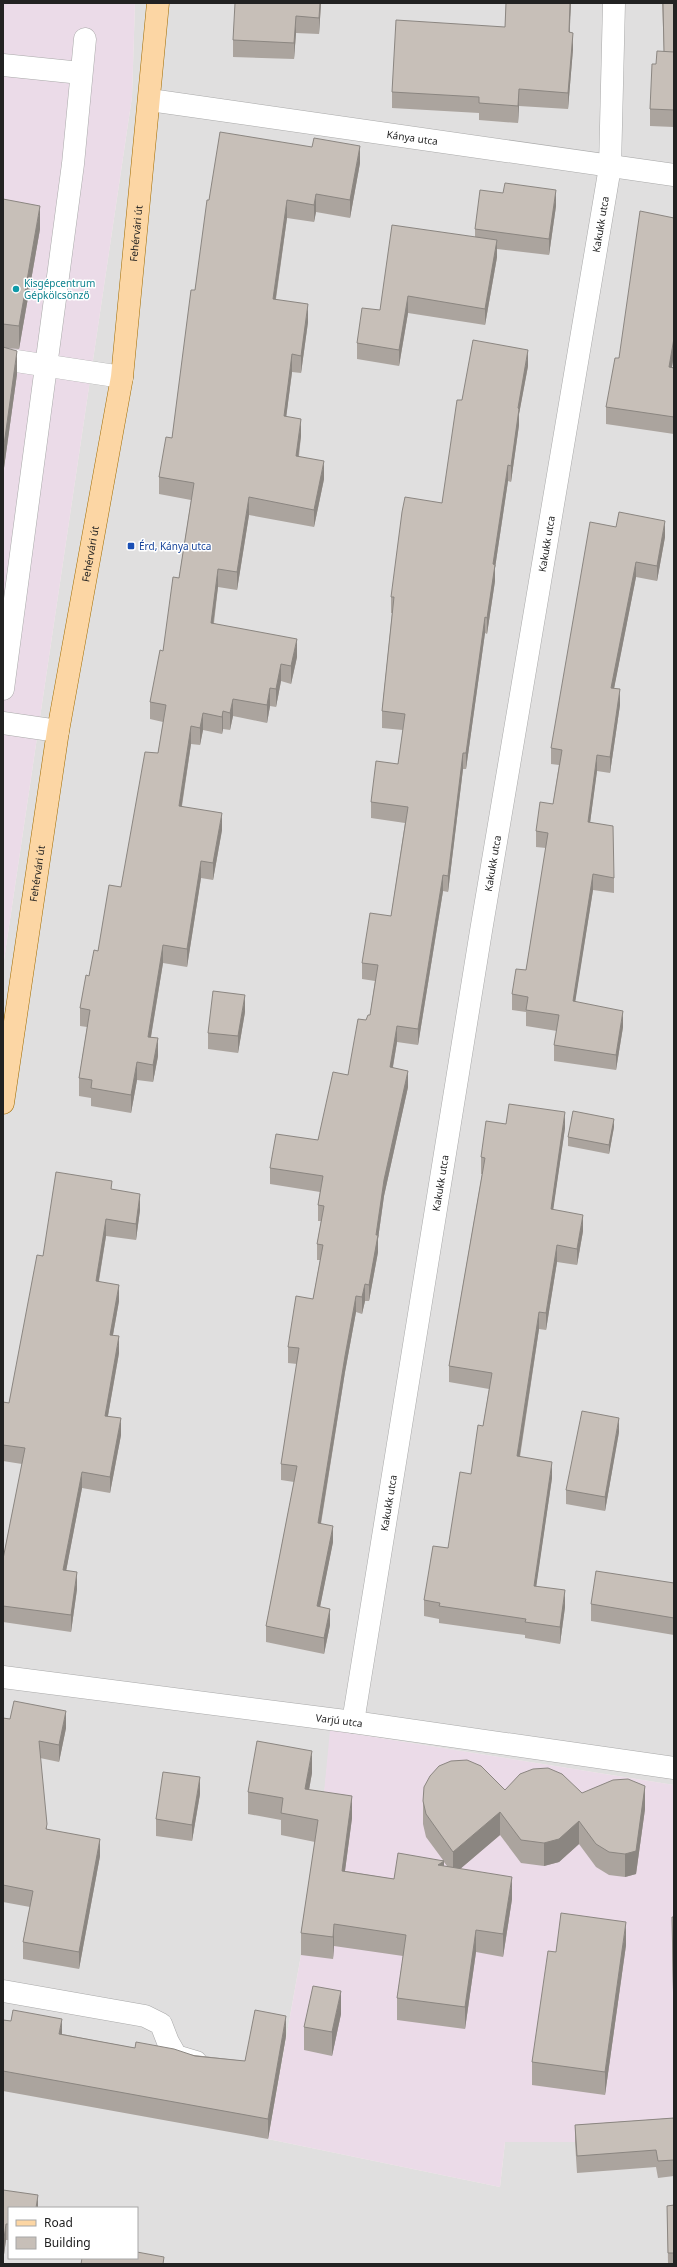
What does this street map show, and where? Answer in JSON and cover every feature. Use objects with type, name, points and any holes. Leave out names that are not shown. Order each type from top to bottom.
[{"type":"main road","name":"Fehérvári út","points":[[3,1103],[58,731],[122,377],[150,100],[158,3]]},
{"type":"street","name":"Kakukk utca","points":[[353,1722],[480,938],[610,167],[614,3]]},
{"type":"street","points":[[3,689],[48,365],[73,164],[85,39]]},
{"type":"street","points":[[3,65],[81,73]]},
{"type":"street","name":"Kánya utca","points":[[150,100],[674,175]]},
{"type":"street","points":[[3,358],[122,377]]},
{"type":"street","points":[[3,723],[58,731]]},
{"type":"street","name":"Varjú utca","points":[[3,1677],[353,1722],[674,1768]]},
{"type":"street","points":[[3,1991],[145,2016],[161,2024],[168,2042],[176,2056],[219,2067]]},
{"type":"shaded area","points":[[3,3],[135,3],[132,97],[3,967]]},
{"type":"shaded area","points":[[135,3],[674,3],[674,1785],[331,1730],[322,1814],[301,1955],[268,2139],[500,2187],[505,2142],[575,2142],[674,2135],[674,2264],[3,2264],[3,967],[132,97]]},
{"type":"shaded area","points":[[330,1730],[674,1785],[674,2135],[575,2142],[505,2142],[500,2187],[268,2139],[301,1955],[322,1814]]},
{"type":"building","points":[[235,3],[320,3],[319,18],[296,16],[294,43],[233,40]]},
{"type":"building","points":[[506,3],[570,3],[569,32],[573,33],[568,93],[519,89],[518,106],[479,103],[479,97],[392,92],[396,20],[505,27]]},
{"type":"building","points":[[663,3],[674,3],[674,53],[664,52]]},
{"type":"building","points":[[657,51],[674,52],[674,110],[650,109],[652,64],[656,64]]},
{"type":"building","points":[[220,132],[312,147],[314,138],[360,146],[350,200],[316,194],[314,205],[287,200],[273,299],[308,304],[301,356],[292,354],[284,416],[301,419],[296,456],[324,461],[314,510],[249,497],[237,572],[218,569],[211,623],[297,639],[291,666],[281,664],[276,689],[270,688],[267,705],[233,699],[230,713],[223,711],[222,717],[203,713],[200,728],[191,726],[179,806],[222,813],[213,863],[201,861],[187,949],[163,945],[148,1037],[158,1038],[153,1065],[137,1062],[131,1095],[91,1088],[92,1080],[79,1078],[90,1010],[80,1008],[86,975],[89,976],[94,950],[98,951],[109,885],[121,887],[145,752],[158,753],[166,705],[150,702],[160,650],[163,651],[173,577],[179,578],[194,483],[159,477],[166,437],[172,438],[191,290],[195,290],[207,200],[209,200]]},
{"type":"building","points":[[505,183],[556,190],[549,239],[475,229],[480,190],[503,193]]},
{"type":"building","name":"Kisgépcentrum Gépkölcsönző","points":[[3,199],[40,206],[19,326],[3,324]]},
{"type":"building","points":[[640,211],[674,218],[674,338],[669,367],[674,368],[674,417],[606,407],[615,358],[619,358]]},
{"type":"building","points":[[392,225],[497,240],[485,309],[408,296],[399,350],[357,343],[362,308],[380,310]]},
{"type":"building","points":[[473,340],[528,350],[518,408],[511,466],[508,465],[493,564],[495,565],[487,618],[485,617],[466,753],[463,753],[448,876],[443,875],[418,1029],[397,1026],[390,1067],[408,1071],[384,1180],[376,1235],[378,1235],[369,1285],[365,1284],[362,1297],[356,1296],[318,1523],[333,1526],[317,1606],[330,1609],[324,1638],[266,1626],[297,1466],[281,1464],[299,1348],[288,1347],[296,1296],[313,1299],[323,1245],[317,1244],[324,1206],[318,1205],[323,1176],[270,1168],[276,1134],[318,1140],[333,1072],[348,1075],[358,1019],[366,1020],[368,1015],[370,1015],[378,965],[362,963],[370,913],[391,916],[408,807],[371,802],[376,761],[398,764],[405,714],[382,711],[394,597],[391,597],[402,512],[405,497],[442,503],[457,400],[462,400]]},
{"type":"building","points":[[3,347],[17,351],[3,452]]},
{"type":"building","points":[[619,512],[665,521],[657,566],[636,562],[611,688],[620,689],[610,757],[597,755],[588,822],[613,826],[614,878],[593,874],[573,1001],[623,1011],[616,1055],[554,1045],[559,1015],[526,1010],[528,997],[512,994],[516,969],[526,970],[548,833],[536,831],[540,802],[553,804],[562,750],[551,748],[590,522],[616,527]]},
{"type":"building","points":[[213,991],[245,995],[238,1036],[208,1033]]},
{"type":"building","points":[[509,1104],[565,1112],[551,1209],[583,1215],[577,1249],[557,1245],[546,1313],[539,1312],[517,1456],[552,1462],[534,1586],[565,1590],[560,1627],[525,1622],[526,1619],[439,1606],[440,1603],[424,1600],[433,1546],[448,1548],[460,1472],[471,1474],[478,1425],[483,1426],[492,1373],[449,1366],[485,1158],[481,1157],[486,1121],[506,1124]]},
{"type":"building","points":[[573,1111],[614,1119],[609,1145],[568,1137]]},
{"type":"building","points":[[56,1172],[112,1181],[111,1189],[140,1194],[136,1224],[106,1219],[96,1281],[119,1285],[110,1335],[119,1336],[105,1416],[121,1418],[110,1477],[82,1472],[63,1570],[77,1572],[71,1615],[3,1606],[3,1559],[25,1448],[3,1445],[3,1402],[9,1403],[37,1255],[43,1256]]},
{"type":"building","points":[[582,1411],[619,1418],[605,1497],[566,1490]]},
{"type":"building","points":[[596,1571],[674,1583],[674,1618],[591,1604]]},
{"type":"building","points":[[14,1701],[66,1711],[59,1745],[39,1741],[47,1824],[46,1829],[100,1839],[79,1952],[23,1942],[33,1891],[3,1885],[3,1718],[10,1719]]},
{"type":"building","points":[[257,1741],[312,1751],[305,1789],[352,1796],[342,1871],[394,1879],[398,1853],[444,1861],[438,1865],[512,1877],[503,1934],[476,1930],[465,2007],[397,1998],[406,1935],[334,1924],[333,1937],[301,1933],[318,1820],[281,1813],[283,1798],[248,1792]]},
{"type":"building","points":[[467,1760],[481,1766],[505,1790],[520,1774],[533,1769],[548,1768],[562,1774],[582,1793],[613,1780],[628,1779],[645,1786],[636,1851],[625,1854],[609,1852],[596,1844],[579,1821],[559,1839],[544,1843],[521,1840],[500,1812],[453,1852],[426,1814],[423,1801],[424,1787],[430,1776],[439,1766],[451,1761]]},
{"type":"building","points":[[163,1772],[200,1777],[192,1825],[156,1819]]},
{"type":"building","points":[[561,1913],[626,1922],[605,2072],[532,2062],[548,1951],[556,1952]]},
{"type":"building","points":[[672,1917],[674,1917],[674,2018]]},
{"type":"building","points":[[313,1986],[341,1991],[332,2032],[304,2027]]},
{"type":"building","points":[[13,2010],[62,2019],[59,2034],[135,2048],[136,2042],[174,2049],[195,2056],[245,2061],[255,2010],[286,2016],[268,2119],[3,2071],[3,2020],[11,2021]]},
{"type":"building","points":[[674,2118],[674,2160],[658,2161],[656,2150],[577,2156],[575,2125]]},
{"type":"building","points":[[3,2190],[38,2195],[36,2207],[8,2207],[8,2224],[6,2224],[3,2246]]},
{"type":"building","points":[[674,2205],[674,2253],[668,2253],[667,2206]]},
{"type":"building","points":[[138,2252],[164,2257],[163,2264],[81,2264],[82,2259],[138,2259]]},
{"type":"place","name":"Kisgépcentrum Gépkölcsönző","points":[[16,289]]},
{"type":"place","name":"Érd, Kánya utca","points":[[131,546]]}]
